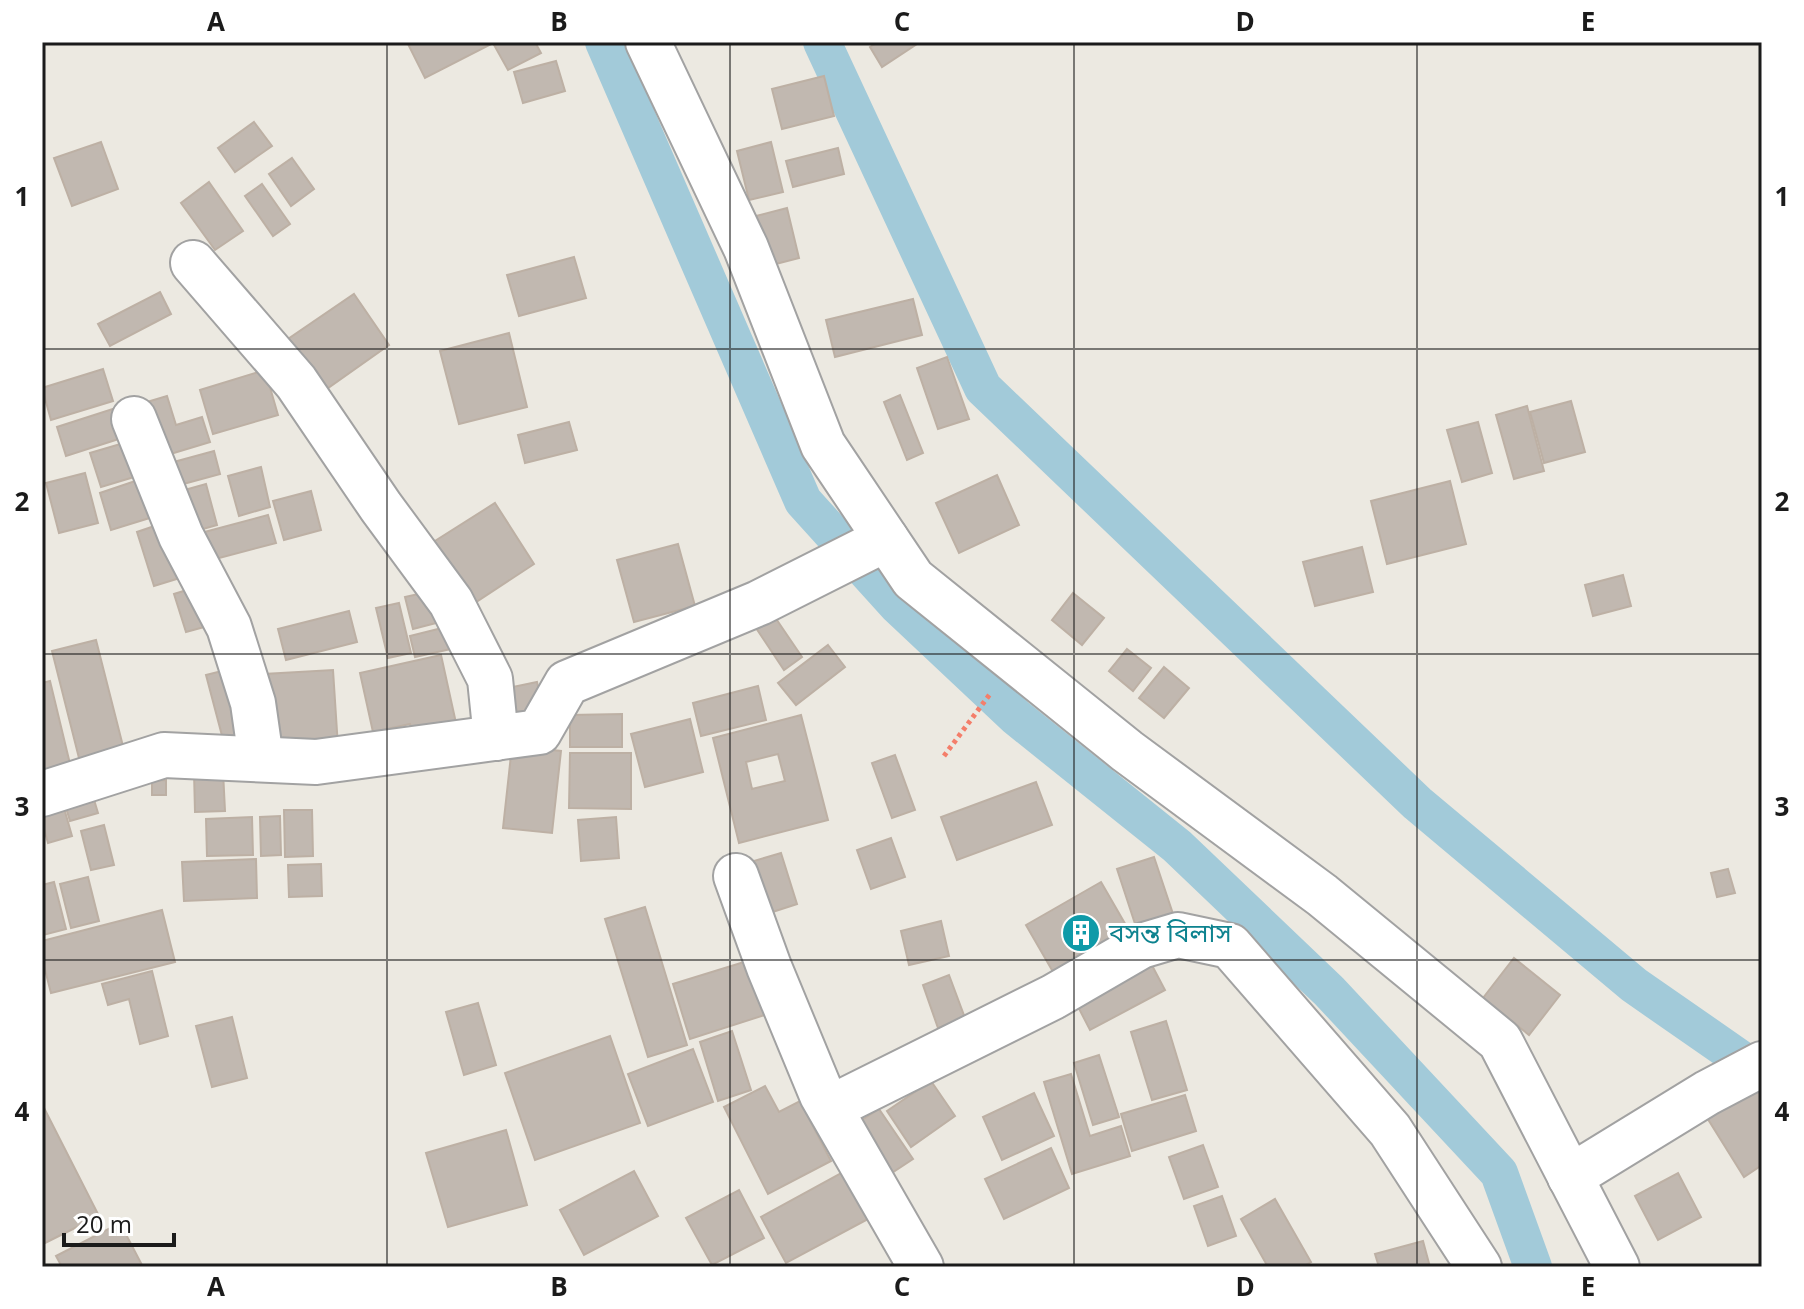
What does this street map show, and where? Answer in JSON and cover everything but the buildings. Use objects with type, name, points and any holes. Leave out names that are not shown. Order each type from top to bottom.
[{"type":"street","points":[[648,42],[746,248],[823,445],[913,579],[1127,751],[1322,895],[1500,1041],[1617,1267]]},
{"type":"street","points":[[193,263],[296,382],[381,507],[451,602],[490,679],[496,738]]},
{"type":"street","points":[[134,419],[181,536],[229,627],[253,703],[261,759]]},
{"type":"street","points":[[42,794],[164,755],[316,762],[539,732],[567,683],[759,603],[886,539]]},
{"type":"street","points":[[736,876],[769,967],[830,1108],[921,1267]]},
{"type":"street","points":[[830,1108],[1053,997],[1141,946],[1178,935],[1230,946],[1390,1130],[1479,1267]]},
{"type":"street","points":[[1570,1177],[1707,1093],[1762,1064]]},
{"type":"path","points":[[944,756],[1015,661]]},
{"type":"waterway","points":[[604,42],[803,501],[898,606],[1016,717],[1177,846],[1329,991],[1499,1173],[1533,1267]]},
{"type":"waterway","points":[[822,42],[983,388],[1417,803],[1634,985],[1762,1074]]},
{"type":"place","name":"বসন্ত বিলাস","points":[[1081,933]]}]
